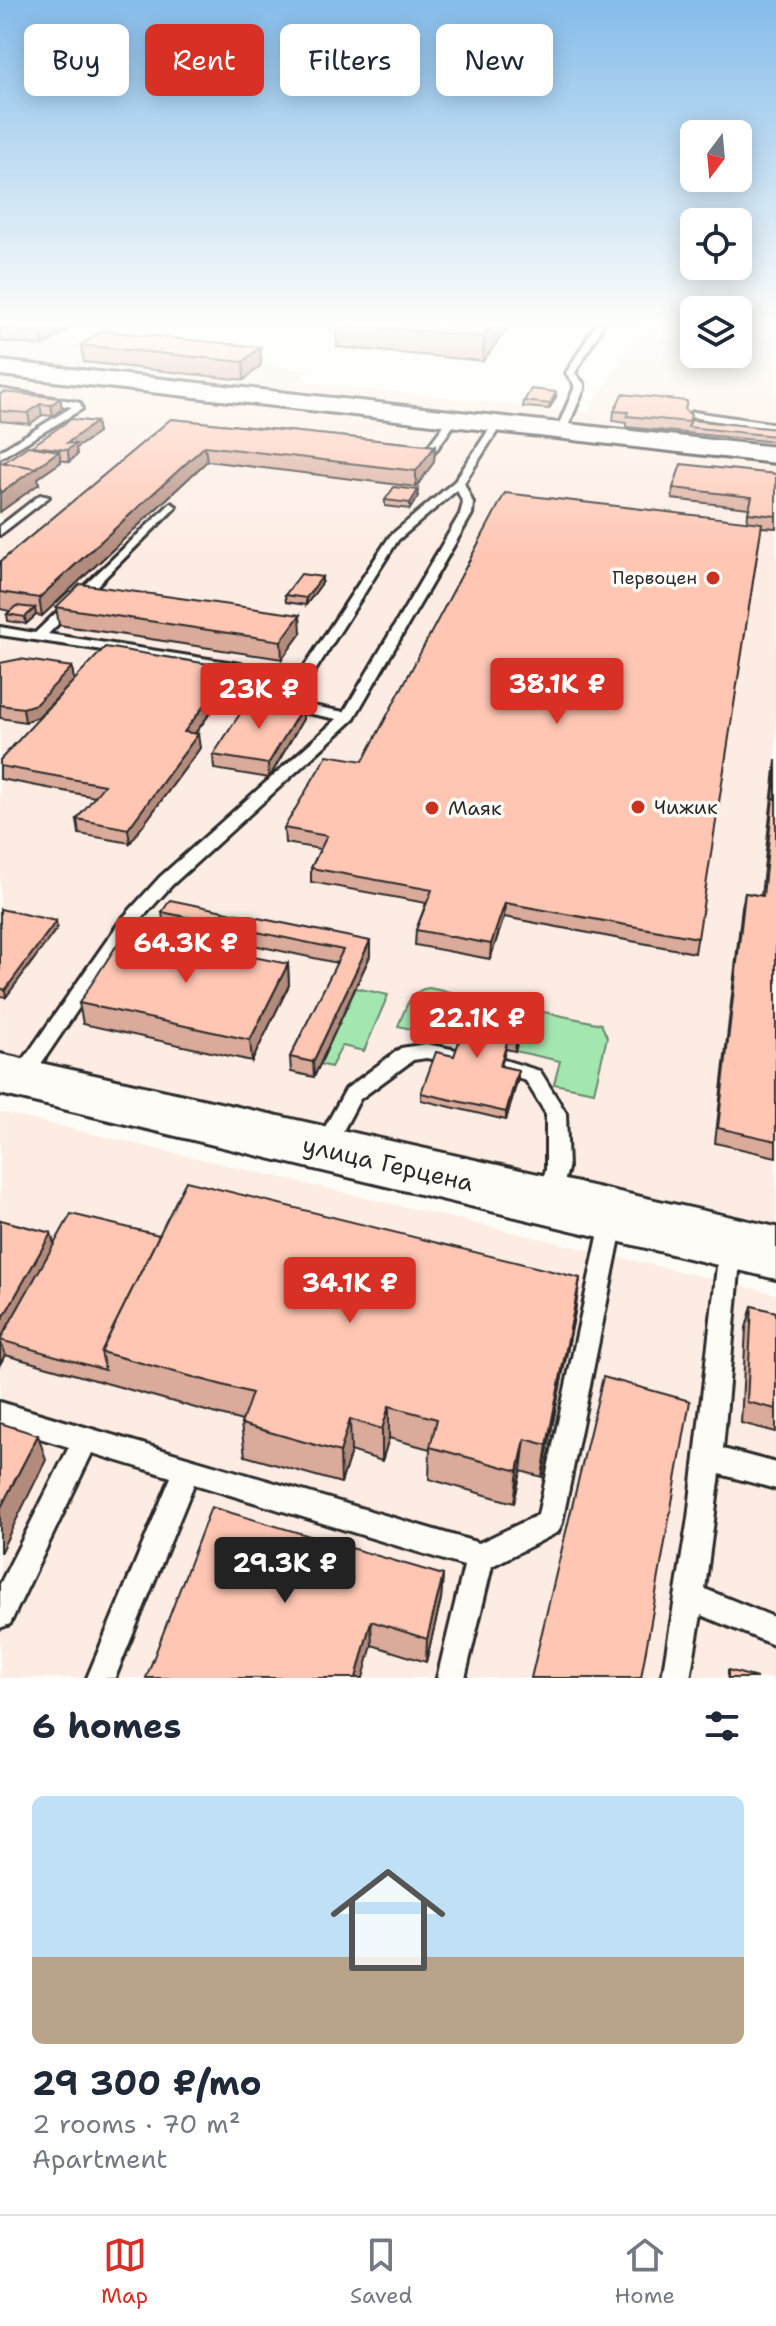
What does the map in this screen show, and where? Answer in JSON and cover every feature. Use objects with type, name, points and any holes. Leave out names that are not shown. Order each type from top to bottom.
[{"type":"street","points":[[287,400],[776,455]]},
{"type":"street","name":"улица Герцена","points":[[10,1077],[753,1248]]},
{"type":"lane","points":[[0,455],[77,409],[77,405],[49,400]]},
{"type":"lane","points":[[561,431],[574,400]]},
{"type":"lane","points":[[694,415],[776,427]]},
{"type":"lane","points":[[400,447],[430,451],[453,419]]},
{"type":"lane","points":[[348,717],[302,708],[294,697],[296,690],[394,538],[459,483],[497,424]]},
{"type":"lane","points":[[10,1077],[127,924],[166,881],[348,717],[466,514],[468,503],[459,483]]},
{"type":"lane","points":[[0,532],[44,497]]},
{"type":"lane","points":[[38,637],[171,506]]},
{"type":"lane","points":[[0,631],[247,669]]},
{"type":"lane","points":[[323,1149],[353,1094],[408,1053],[426,1051],[457,1057]]},
{"type":"lane","points":[[501,1066],[533,1076],[556,1113],[557,1169],[549,1201]]},
{"type":"lane","points":[[0,1414],[480,1557],[549,1523],[614,1216]]},
{"type":"lane","points":[[676,1678],[691,1597],[709,1458],[753,1248]]},
{"type":"lane","points":[[0,1614],[85,1440]]},
{"type":"lane","points":[[709,1458],[776,1476]]},
{"type":"lane","points":[[101,1678],[187,1470]]},
{"type":"lane","points":[[451,1678],[480,1557]]},
{"type":"lane","points":[[691,1597],[776,1632]]},
{"type":"shaded area","points":[[0,400],[246,400],[776,459],[776,1223],[0,1056]]},
{"type":"shaded area","points":[[329,400],[469,400],[588,413],[596,400],[776,400],[776,451]]},
{"type":"shaded area","points":[[0,1112],[776,1294],[776,1678],[0,1678]]},
{"type":"green space","points":[[356,988],[388,995],[364,1051],[342,1046],[331,1067],[320,1064]]},
{"type":"green space","points":[[429,988],[601,1024],[607,1037],[594,1092],[554,1084],[560,1061],[515,1051],[523,1023],[455,1039],[398,1026],[412,997]]},
{"type":"building","points":[[0,400],[57,400],[51,405],[40,404],[28,413],[0,411]]},
{"type":"building","points":[[524,400],[552,400],[550,404]]},
{"type":"building","points":[[619,400],[681,400],[687,401],[685,410],[691,415],[689,422],[627,416],[628,412],[614,411]]},
{"type":"building","points":[[71,419],[96,422],[67,443],[76,444],[67,450],[32,446]]},
{"type":"building","points":[[171,419],[435,446],[416,471],[205,446],[39,598],[0,592],[0,562]]},
{"type":"building","points":[[691,420],[776,429],[776,436],[688,427]]},
{"type":"building","points":[[28,446],[59,451],[35,468],[3,463]]},
{"type":"building","points":[[0,462],[36,468],[0,493]]},
{"type":"building","points":[[681,464],[776,474],[776,516],[748,513],[752,497],[673,488]]},
{"type":"building","points":[[394,487],[418,490],[410,503],[385,500]]},
{"type":"building","points":[[505,493],[762,523],[698,938],[505,903],[491,944],[416,930],[432,890],[311,868],[327,836],[284,828],[327,755],[363,761]]},
{"type":"building","points":[[301,574],[322,577],[306,598],[285,595]]},
{"type":"building","points":[[80,584],[300,615],[281,641],[56,607]]},
{"type":"building","points":[[16,606],[35,608],[25,617],[7,614]]},
{"type":"building","points":[[105,647],[233,668],[184,732],[198,734],[128,829],[77,819],[104,785],[0,766],[0,760]]},
{"type":"building","points":[[20,659],[72,667],[36,704],[23,708],[0,705],[0,663]]},
{"type":"building","points":[[251,697],[303,706],[268,764],[213,755]]},
{"type":"building","points":[[776,768],[776,1141],[718,1128],[745,893],[763,896]]},
{"type":"building","points":[[170,900],[370,941],[313,1062],[290,1057],[343,950],[162,912]]},
{"type":"building","points":[[0,909],[56,921],[5,990],[0,988]]},
{"type":"building","points":[[126,931],[288,964],[250,1040],[79,1003]]},
{"type":"building","points":[[465,1002],[524,1015],[516,1043],[507,1042],[500,1066],[518,1070],[506,1112],[421,1093],[436,1052],[454,1056],[462,1033],[455,1031]]},
{"type":"building","points":[[186,1181],[580,1278],[547,1445],[525,1439],[518,1471],[430,1447],[437,1419],[389,1406],[382,1429],[350,1419],[340,1452],[241,1424],[252,1393],[101,1352]]},
{"type":"building","points":[[71,1214],[159,1235],[101,1352],[105,1370],[0,1340]]},
{"type":"building","points":[[0,1220],[51,1233],[0,1323]]},
{"type":"building","points":[[752,1306],[776,1312],[776,1409],[747,1402]]},
{"type":"building","points":[[603,1377],[690,1401],[641,1678],[531,1678]]},
{"type":"building","points":[[0,1423],[38,1435],[0,1509]]},
{"type":"building","points":[[211,1507],[443,1575],[427,1639],[371,1621],[356,1678],[146,1678]]},
{"type":"building","points":[[728,1670],[757,1678],[728,1678]]},
{"type":"place","name":"Первоцен","points":[[713,578]]},
{"type":"place","name":"Чижик","points":[[638,807]]},
{"type":"place","name":"Маяк","points":[[432,808]]}]
